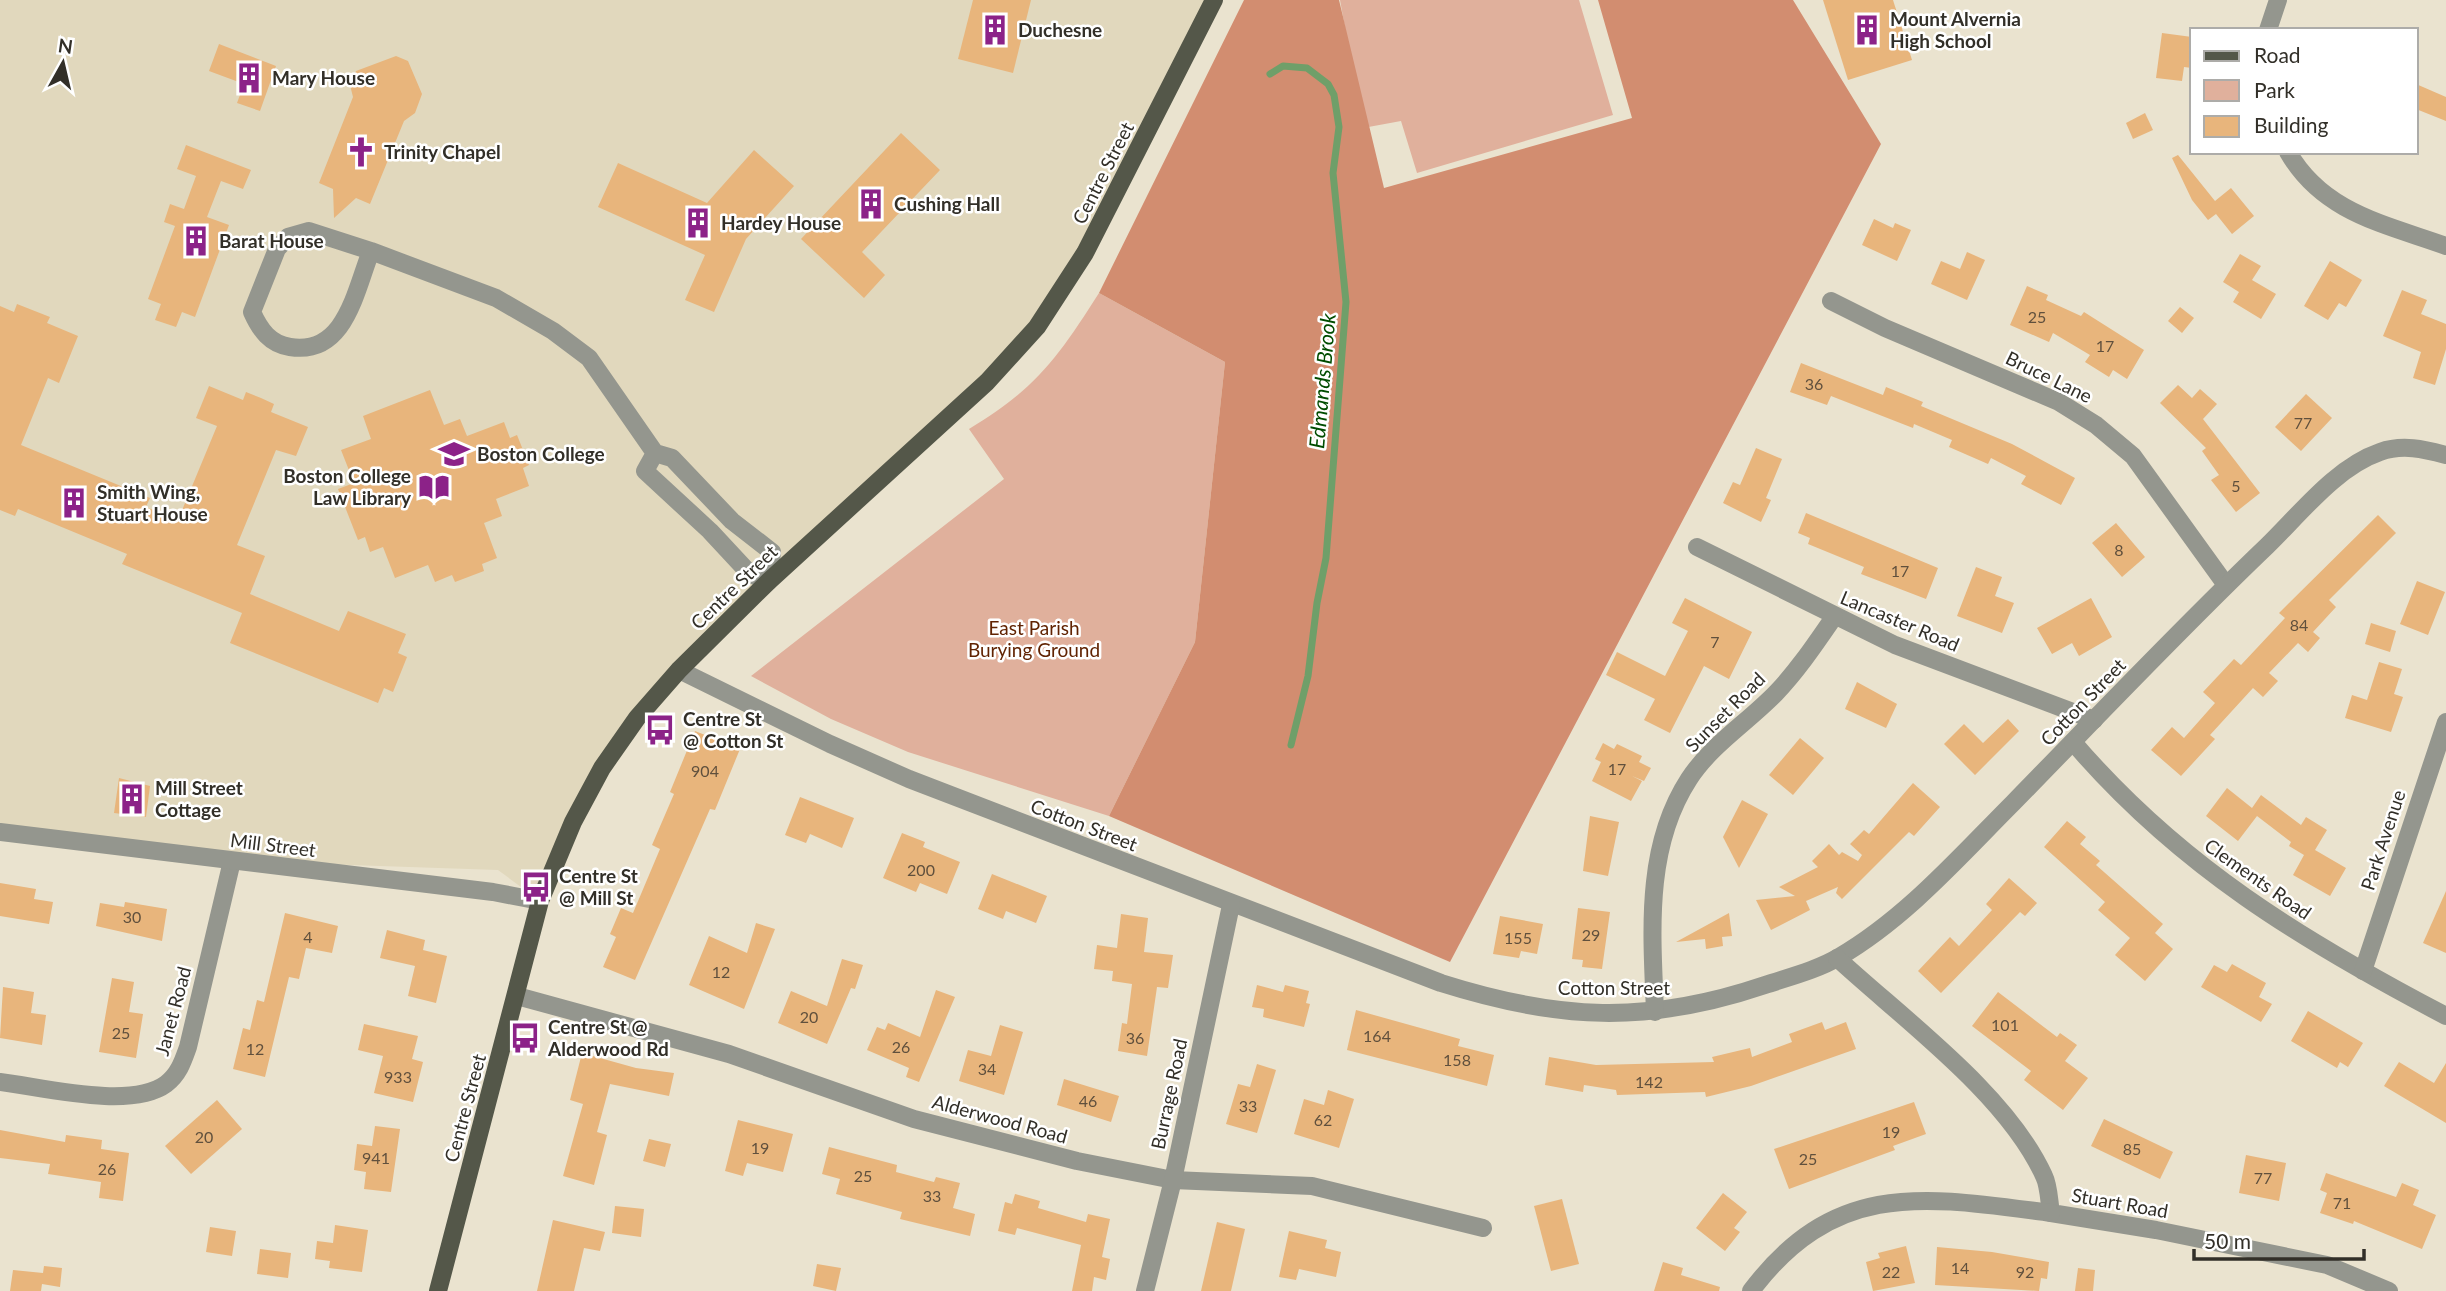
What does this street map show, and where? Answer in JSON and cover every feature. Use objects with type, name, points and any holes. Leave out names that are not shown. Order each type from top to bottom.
[{"type":"main road","name":"Centre Street","points":[[438,1291],[540,901],[573,822],[602,768],[637,718],[679,670],[769,581],[987,382],[1037,327],[1085,253],[1214,0]]},
{"type":"street","points":[[2269,28],[2278,0]]},
{"type":"street","points":[[2289,154],[2307,179],[2329,200],[2354,214],[2446,246]]},
{"type":"street","points":[[371,251],[343,321],[329,341],[306,349],[284,346],[270,340],[258,326],[253,312],[276,249],[288,237],[309,231],[371,251],[496,298],[553,331],[589,358],[655,453],[672,458],[732,521],[772,552],[769,581],[750,574],[710,531],[656,485],[645,471],[655,453]]},
{"type":"street","name":"Bruce Lane","points":[[1831,301],[1885,328],[2059,402],[2096,425],[2133,456],[2226,585]]},
{"type":"street","name":"Cotton Street","points":[[679,670],[818,739],[909,779],[1231,905],[1441,983],[1513,1004],[1602,1013],[1655,1012],[1698,1006],[1837,958],[1872,935],[1940,877],[2226,585],[2346,471],[2380,452],[2414,447],[2446,455]]},
{"type":"street","name":"Lancaster Road","points":[[1697,547],[1895,645],[2094,720]]},
{"type":"street","name":"Sunset Road","points":[[1655,1012],[1652,906],[1658,859],[1669,820],[1689,778],[1721,742],[1776,693],[1834,617]]},
{"type":"street","name":"Park Avenue","points":[[2362,971],[2446,722]]},
{"type":"street","name":"Clements Road","points":[[2073,742],[2112,788],[2220,882],[2362,971],[2446,1016]]},
{"type":"street","name":"Mill Street","points":[[0,832],[493,892],[540,901]]},
{"type":"street","name":"Janet Road","points":[[0,1082],[122,1097],[147,1094],[166,1084],[181,1069],[188,1047],[232,861]]},
{"type":"street","name":"Burrage Road","points":[[1145,1291],[1173,1180],[1231,905]]},
{"type":"street","name":"Stuart Road","points":[[1837,958],[1974,1083],[2020,1136],[2045,1178],[2051,1213],[2156,1230],[2327,1265],[2389,1291]]},
{"type":"street","name":"Alderwood Road","points":[[517,996],[729,1054],[914,1119],[1077,1161],[1173,1180],[1312,1186],[1483,1228]]},
{"type":"street","points":[[1751,1291],[1773,1262],[1823,1224],[1872,1204],[1943,1199],[2051,1213]]},
{"type":"shaded area","name":"Boston College","points":[[0,0],[1214,0],[1037,327],[637,718],[540,901],[498,870],[232,861],[0,832]]},
{"type":"shaded area","points":[[1244,0],[1339,0],[1384,188],[1632,118],[1598,0],[1793,0],[1881,144],[1450,962],[1109,816],[1195,642],[1225,362],[1099,293]]},
{"type":"green space","points":[[1340,0],[1579,0],[1613,115],[1417,173],[1401,121],[1363,128]]},
{"type":"green space","name":"East Parish Burying Ground","points":[[1099,293],[1225,362],[1195,642],[1109,816],[908,752],[831,719],[751,676],[1004,479],[969,429],[1012,400],[1044,370]]},
{"type":"building","name":"Duchesne","points":[[973,0],[1031,0],[1013,73],[958,59]]},
{"type":"building","name":"Mount Alvernia High School","points":[[1823,0],[1893,0],[1912,60],[1848,80]]},
{"type":"building","points":[[2162,33],[2190,37],[2190,68],[2184,67],[2182,81],[2156,78]]},
{"type":"building","name":"Mary House","points":[[219,44],[276,66],[260,111],[237,103],[244,84],[209,71]]},
{"type":"building","name":"Trinity Chapel","points":[[396,56],[408,61],[422,94],[415,113],[404,121],[370,204],[356,198],[334,218],[333,189],[319,183],[353,97],[350,85],[356,71]]},
{"type":"building","points":[[2418,85],[2446,97],[2446,121],[2418,110]]},
{"type":"building","points":[[2145,113],[2153,130],[2133,139],[2126,123]]},
{"type":"building","name":"Cushing Hall","points":[[901,133],[940,170],[862,252],[885,275],[864,298],[801,239]]},
{"type":"building","name":"Barat House","points":[[186,145],[251,170],[243,189],[221,181],[207,217],[229,225],[195,317],[182,312],[176,327],[155,320],[161,304],[148,299],[175,226],[164,222],[170,204],[184,209],[196,176],[177,169]]},
{"type":"building","name":"Hardey House","points":[[754,150],[794,186],[746,239],[714,312],[685,300],[705,255],[598,207],[618,163],[707,203]]},
{"type":"building","points":[[2178,155],[2215,201],[2231,188],[2254,216],[2232,234],[2216,214],[2208,220],[2192,200],[2172,158]]},
{"type":"building","points":[[1874,219],[1893,228],[1895,223],[1911,230],[1897,261],[1862,245]]},
{"type":"building","points":[[1967,252],[1985,260],[1967,300],[1931,284],[1941,261],[1960,269]]},
{"type":"building","points":[[2240,254],[2261,266],[2252,280],[2276,294],[2261,319],[2233,302],[2239,292],[2223,282]]},
{"type":"building","points":[[2330,261],[2362,280],[2346,307],[2339,303],[2328,320],[2304,306]]},
{"type":"building","points":[[2027,286],[2048,295],[2046,300],[2081,316],[2084,312],[2144,350],[2127,379],[2113,370],[2109,377],[2085,362],[2090,355],[2053,333],[2049,342],[2010,325]]},
{"type":"building","points":[[2402,290],[2427,300],[2421,314],[2446,324],[2446,349],[2435,385],[2413,378],[2421,352],[2383,336]]},
{"type":"building","name":"Smith Wing, Stuart House","points":[[17,304],[50,317],[47,323],[78,336],[59,383],[48,378],[21,445],[150,498],[146,507],[178,520],[217,426],[196,418],[209,386],[243,400],[246,392],[261,398],[274,404],[271,412],[308,427],[296,456],[276,450],[237,545],[265,556],[250,594],[339,631],[348,611],[406,634],[398,653],[407,657],[393,692],[384,688],[378,703],[230,643],[242,613],[122,564],[127,554],[18,509],[15,516],[0,510],[0,306],[14,312]]},
{"type":"building","points":[[2180,307],[2194,318],[2182,333],[2168,321]]},
{"type":"building","points":[[1801,363],[1883,395],[1886,387],[1923,402],[1921,406],[2012,444],[2075,478],[2061,505],[2021,484],[2026,476],[1991,458],[1988,464],[1949,447],[1952,440],[1914,424],[1913,428],[1831,396],[1827,405],[1790,392]]},
{"type":"building","points":[[2178,385],[2192,398],[2200,389],[2217,404],[2203,419],[2260,493],[2236,512],[2211,480],[2219,475],[2202,451],[2206,448],[2160,403]]},
{"type":"building","name":"Boston College Law Library","points":[[430,390],[444,425],[460,419],[467,436],[504,422],[510,438],[517,435],[529,465],[523,468],[529,486],[496,499],[502,516],[484,523],[497,558],[482,564],[484,571],[455,582],[452,575],[435,582],[428,565],[395,578],[383,547],[370,552],[365,537],[358,540],[338,489],[354,483],[341,450],[371,439],[363,416]]},
{"type":"building","points":[[2306,394],[2332,418],[2301,451],[2275,427]]},
{"type":"building","points":[[1756,448],[1782,459],[1766,498],[1771,500],[1761,522],[1723,503],[1733,482],[1740,485]]},
{"type":"building","points":[[1806,513],[1938,568],[1926,599],[1861,574],[1864,567],[1808,544],[1810,538],[1798,533]]},
{"type":"building","points":[[2378,515],[2396,533],[2329,600],[2336,607],[2313,632],[2320,638],[2308,652],[2298,643],[2269,673],[2278,681],[2263,697],[2253,688],[2210,735],[2215,739],[2181,776],[2151,750],[2172,727],[2184,738],[2215,703],[2203,692],[2234,659],[2241,665],[2285,618],[2279,613]]},
{"type":"building","points":[[2116,523],[2145,557],[2122,577],[2092,543]]},
{"type":"building","points":[[1976,567],[2002,577],[1995,596],[2014,603],[2002,633],[1957,616]]},
{"type":"building","points":[[2417,581],[2445,592],[2428,635],[2400,624]]},
{"type":"building","points":[[1685,598],[1752,632],[1729,679],[1704,666],[1670,733],[1644,720],[1655,699],[1606,675],[1617,652],[1665,676],[1688,631],[1672,623]]},
{"type":"building","points":[[2091,598],[2112,637],[2079,656],[2072,643],[2052,654],[2037,628]]},
{"type":"building","points":[[2371,623],[2396,631],[2390,652],[2365,644]]},
{"type":"building","points":[[2379,662],[2402,669],[2394,694],[2403,697],[2391,732],[2345,718],[2352,695],[2367,700]]},
{"type":"building","points":[[1857,682],[1897,704],[1886,728],[1845,709]]},
{"type":"building","points":[[2008,719],[2019,731],[1975,775],[1944,744],[1964,724],[1983,743]]},
{"type":"building","points":[[695,731],[740,749],[715,810],[710,809],[635,980],[603,967],[616,937],[610,934],[621,908],[633,913],[660,849],[652,845],[674,794],[670,792]]},
{"type":"building","points":[[1800,738],[1824,758],[1793,795],[1769,775]]},
{"type":"building","points":[[1603,743],[1614,749],[1617,744],[1642,756],[1639,762],[1651,768],[1644,781],[1632,776],[1642,781],[1631,801],[1592,781],[1601,762],[1595,759]]},
{"type":"building","name":"Mill Street Cottage","points":[[119,778],[150,786],[146,817],[114,813]]},
{"type":"building","points":[[1913,783],[1940,807],[1914,836],[1909,832],[1842,899],[1836,893],[1838,887],[1806,901],[1810,910],[1771,930],[1756,900],[1795,896],[1779,887],[1818,867],[1812,861],[1829,844],[1839,855],[1842,852],[1858,861],[1862,855],[1850,844],[1864,830],[1869,834]]},
{"type":"building","points":[[2227,788],[2252,808],[2261,795],[2301,825],[2306,817],[2327,830],[2315,850],[2346,868],[2330,896],[2293,875],[2304,855],[2289,846],[2291,842],[2257,816],[2238,841],[2206,816]]},
{"type":"building","points":[[800,797],[854,818],[842,848],[810,834],[806,843],[785,835]]},
{"type":"building","points":[[1742,800],[1768,814],[1739,868],[1723,837]]},
{"type":"building","points":[[1590,816],[1619,822],[1608,876],[1583,871]]},
{"type":"building","points":[[2067,821],[2086,837],[2080,844],[2100,861],[2096,865],[2163,924],[2155,933],[2173,949],[2145,981],[2115,955],[2130,938],[2098,910],[2105,902],[2044,847]]},
{"type":"building","points":[[902,833],[925,842],[923,847],[960,862],[947,894],[920,883],[916,892],[883,878]]},
{"type":"building","points":[[992,874],[1047,896],[1036,923],[1006,911],[1003,919],[978,909]]},
{"type":"building","points":[[2009,878],[2037,903],[2025,916],[2020,912],[1941,993],[1918,971],[1950,937],[1959,946],[1992,910],[1986,904]]},
{"type":"building","points":[[0,883],[36,889],[34,899],[53,902],[49,924],[0,916]]},
{"type":"building","points":[[2446,891],[2446,953],[2423,943]]},
{"type":"building","points":[[125,902],[167,909],[162,941],[96,926],[100,903],[124,907]]},
{"type":"building","points":[[1578,908],[1610,912],[1602,969],[1582,967],[1583,960],[1572,959]]},
{"type":"building","points":[[285,913],[338,926],[332,953],[306,948],[299,979],[289,977],[265,1077],[233,1069],[243,1028],[250,1030],[257,1000],[264,1002]]},
{"type":"building","points":[[1729,913],[1732,936],[1722,937],[1723,946],[1706,949],[1705,939],[1676,942]]},
{"type":"building","points":[[1121,914],[1148,918],[1144,952],[1173,955],[1168,988],[1157,987],[1147,1056],[1118,1051],[1122,1023],[1127,1024],[1132,984],[1112,981],[1113,971],[1094,969],[1097,945],[1117,948]]},
{"type":"building","points":[[1500,916],[1543,924],[1537,954],[1521,951],[1519,958],[1493,954]]},
{"type":"building","points":[[756,923],[775,929],[744,1009],[689,985],[709,936],[747,953]]},
{"type":"building","points":[[387,930],[425,940],[423,950],[447,956],[436,1003],[408,996],[415,966],[380,958]]},
{"type":"building","points":[[842,959],[863,965],[855,989],[851,988],[827,1044],[778,1023],[791,991],[827,1006]]},
{"type":"building","points":[[2232,964],[2266,983],[2259,997],[2272,1004],[2261,1022],[2201,987],[2214,965],[2227,972]]},
{"type":"building","points":[[112,978],[134,982],[129,1012],[143,1014],[136,1058],[99,1052]]},
{"type":"building","points":[[1257,985],[1283,992],[1285,985],[1309,991],[1306,1003],[1310,1004],[1304,1027],[1263,1017],[1264,1009],[1252,1007]]},
{"type":"building","points":[[3,987],[34,992],[31,1013],[46,1015],[42,1045],[0,1038]]},
{"type":"building","points":[[936,990],[955,997],[919,1082],[906,1077],[909,1068],[867,1050],[877,1027],[885,1030],[888,1023],[920,1037]]},
{"type":"building","points":[[1998,992],[2057,1037],[2060,1033],[2077,1045],[2065,1061],[2088,1078],[2063,1110],[2024,1080],[2031,1071],[1972,1026]]},
{"type":"building","points":[[1356,1010],[1460,1039],[1458,1046],[1494,1055],[1487,1086],[1347,1050]]},
{"type":"building","points":[[2308,1011],[2363,1043],[2348,1067],[2340,1062],[2337,1068],[2291,1041]]},
{"type":"building","points":[[1822,1022],[1825,1030],[1846,1022],[1856,1049],[1751,1086],[1706,1097],[1705,1092],[1617,1095],[1616,1090],[1584,1085],[1583,1092],[1545,1085],[1549,1057],[1596,1065],[1714,1062],[1712,1057],[1750,1048],[1752,1057],[1792,1042],[1789,1034]]},
{"type":"building","points":[[364,1024],[418,1036],[412,1059],[423,1062],[413,1102],[374,1093],[383,1056],[358,1050]]},
{"type":"building","points":[[1000,1025],[1023,1032],[1004,1095],[959,1081],[968,1050],[991,1056]]},
{"type":"building","points":[[582,1053],[636,1068],[674,1073],[669,1096],[610,1084],[597,1132],[607,1135],[594,1185],[563,1176],[583,1104],[570,1100]]},
{"type":"building","points":[[2399,1062],[2434,1083],[2446,1063],[2446,1123],[2384,1086]]},
{"type":"building","points":[[1257,1064],[1276,1070],[1257,1133],[1226,1124],[1238,1084],[1250,1087]]},
{"type":"building","points":[[1064,1079],[1119,1096],[1111,1122],[1057,1105]]},
{"type":"building","points":[[1328,1090],[1354,1099],[1339,1148],[1294,1134],[1304,1099],[1324,1105]]},
{"type":"building","points":[[217,1100],[242,1129],[191,1174],[165,1146]]},
{"type":"building","points":[[1914,1102],[1926,1134],[1893,1146],[1895,1150],[1789,1189],[1774,1149]]},
{"type":"building","points":[[2104,1119],[2173,1152],[2160,1179],[2091,1146]]},
{"type":"building","points":[[738,1120],[793,1134],[783,1172],[747,1163],[743,1176],[725,1171]]},
{"type":"building","points":[[375,1126],[400,1129],[391,1192],[364,1189],[366,1172],[354,1170],[357,1144],[372,1146]]},
{"type":"building","points":[[0,1130],[65,1142],[66,1135],[102,1140],[101,1149],[129,1153],[123,1201],[99,1198],[101,1182],[48,1174],[50,1164],[0,1158]]},
{"type":"building","points":[[649,1139],[671,1144],[665,1167],[643,1161]]},
{"type":"building","points":[[829,1147],[897,1165],[896,1172],[934,1182],[936,1177],[960,1183],[953,1208],[975,1214],[970,1236],[900,1219],[902,1212],[836,1194],[840,1179],[822,1174]]},
{"type":"building","points":[[2246,1155],[2286,1163],[2279,1201],[2239,1193]]},
{"type":"building","points":[[2326,1173],[2396,1197],[2402,1183],[2419,1190],[2413,1205],[2436,1215],[2422,1249],[2354,1221],[2353,1224],[2320,1213],[2327,1193],[2320,1190]]},
{"type":"building","points":[[1723,1193],[1747,1212],[1734,1228],[1740,1232],[1725,1251],[1696,1228]]},
{"type":"building","points":[[1015,1194],[1040,1201],[1038,1208],[1086,1222],[1088,1214],[1110,1219],[1102,1257],[1110,1259],[1106,1280],[1094,1277],[1092,1291],[1072,1291],[1081,1245],[1017,1228],[1015,1235],[998,1231],[1005,1202],[1012,1204]]},
{"type":"building","points":[[1562,1199],[1579,1264],[1551,1271],[1534,1206]]},
{"type":"building","points":[[615,1206],[644,1209],[641,1237],[612,1233]]},
{"type":"building","points":[[553,1220],[605,1232],[600,1251],[584,1248],[574,1291],[537,1291]]},
{"type":"building","points":[[1217,1222],[1245,1229],[1231,1291],[1201,1291]]},
{"type":"building","points":[[335,1225],[368,1230],[362,1272],[329,1268],[330,1261],[315,1259],[317,1241],[333,1243]]},
{"type":"building","points":[[210,1227],[236,1231],[232,1256],[206,1252]]},
{"type":"building","points":[[1289,1231],[1327,1240],[1325,1248],[1341,1252],[1336,1277],[1299,1269],[1296,1280],[1279,1277]]},
{"type":"building","points":[[1906,1246],[1915,1283],[1873,1291],[1866,1262],[1880,1258],[1878,1253]]},
{"type":"building","points":[[1937,1247],[1992,1252],[2049,1262],[2047,1279],[2041,1278],[2039,1291],[1935,1285]]},
{"type":"building","points":[[260,1249],[291,1253],[288,1278],[257,1274]]},
{"type":"building","points":[[1663,1262],[1683,1268],[1681,1275],[1720,1287],[1719,1291],[1654,1291]]},
{"type":"building","points":[[817,1264],[841,1268],[836,1291],[813,1286]]},
{"type":"building","points":[[44,1266],[62,1268],[60,1287],[42,1284],[41,1291],[10,1291],[13,1270],[43,1273]]},
{"type":"building","points":[[2078,1268],[2095,1270],[2093,1291],[2075,1291]]},
{"type":"waterway","name":"Edmands Brook","points":[[1270,74],[1283,66],[1307,68],[1328,84],[1334,95],[1339,127],[1333,173],[1346,302],[1326,558],[1317,603],[1308,676],[1291,745]]},
{"type":"place","name":"Duchesne","points":[[995,30]]},
{"type":"place","name":"Mount Alvernia High School","points":[[1867,30]]},
{"type":"place","name":"Mary House","points":[[249,78]]},
{"type":"place","name":"Trinity Chapel","points":[[361,152]]},
{"type":"place","name":"Cushing Hall","points":[[871,204]]},
{"type":"place","name":"Hardey House","points":[[698,223]]},
{"type":"place","name":"Barat House","points":[[196,241]]},
{"type":"place","name":"Boston College","points":[[454,454]]},
{"type":"place","name":"Boston College Law Library","points":[[434,487]]},
{"type":"place","name":"Smith Wing, Stuart House","points":[[74,503]]},
{"type":"place","name":"Centre St @ Cotton St","points":[[660,730]]},
{"type":"place","name":"Mill Street Cottage","points":[[132,799]]},
{"type":"place","name":"Centre St @ Mill St","points":[[536,887]]},
{"type":"place","name":"Centre St @ Alderwood Rd","points":[[525,1038]]}]
